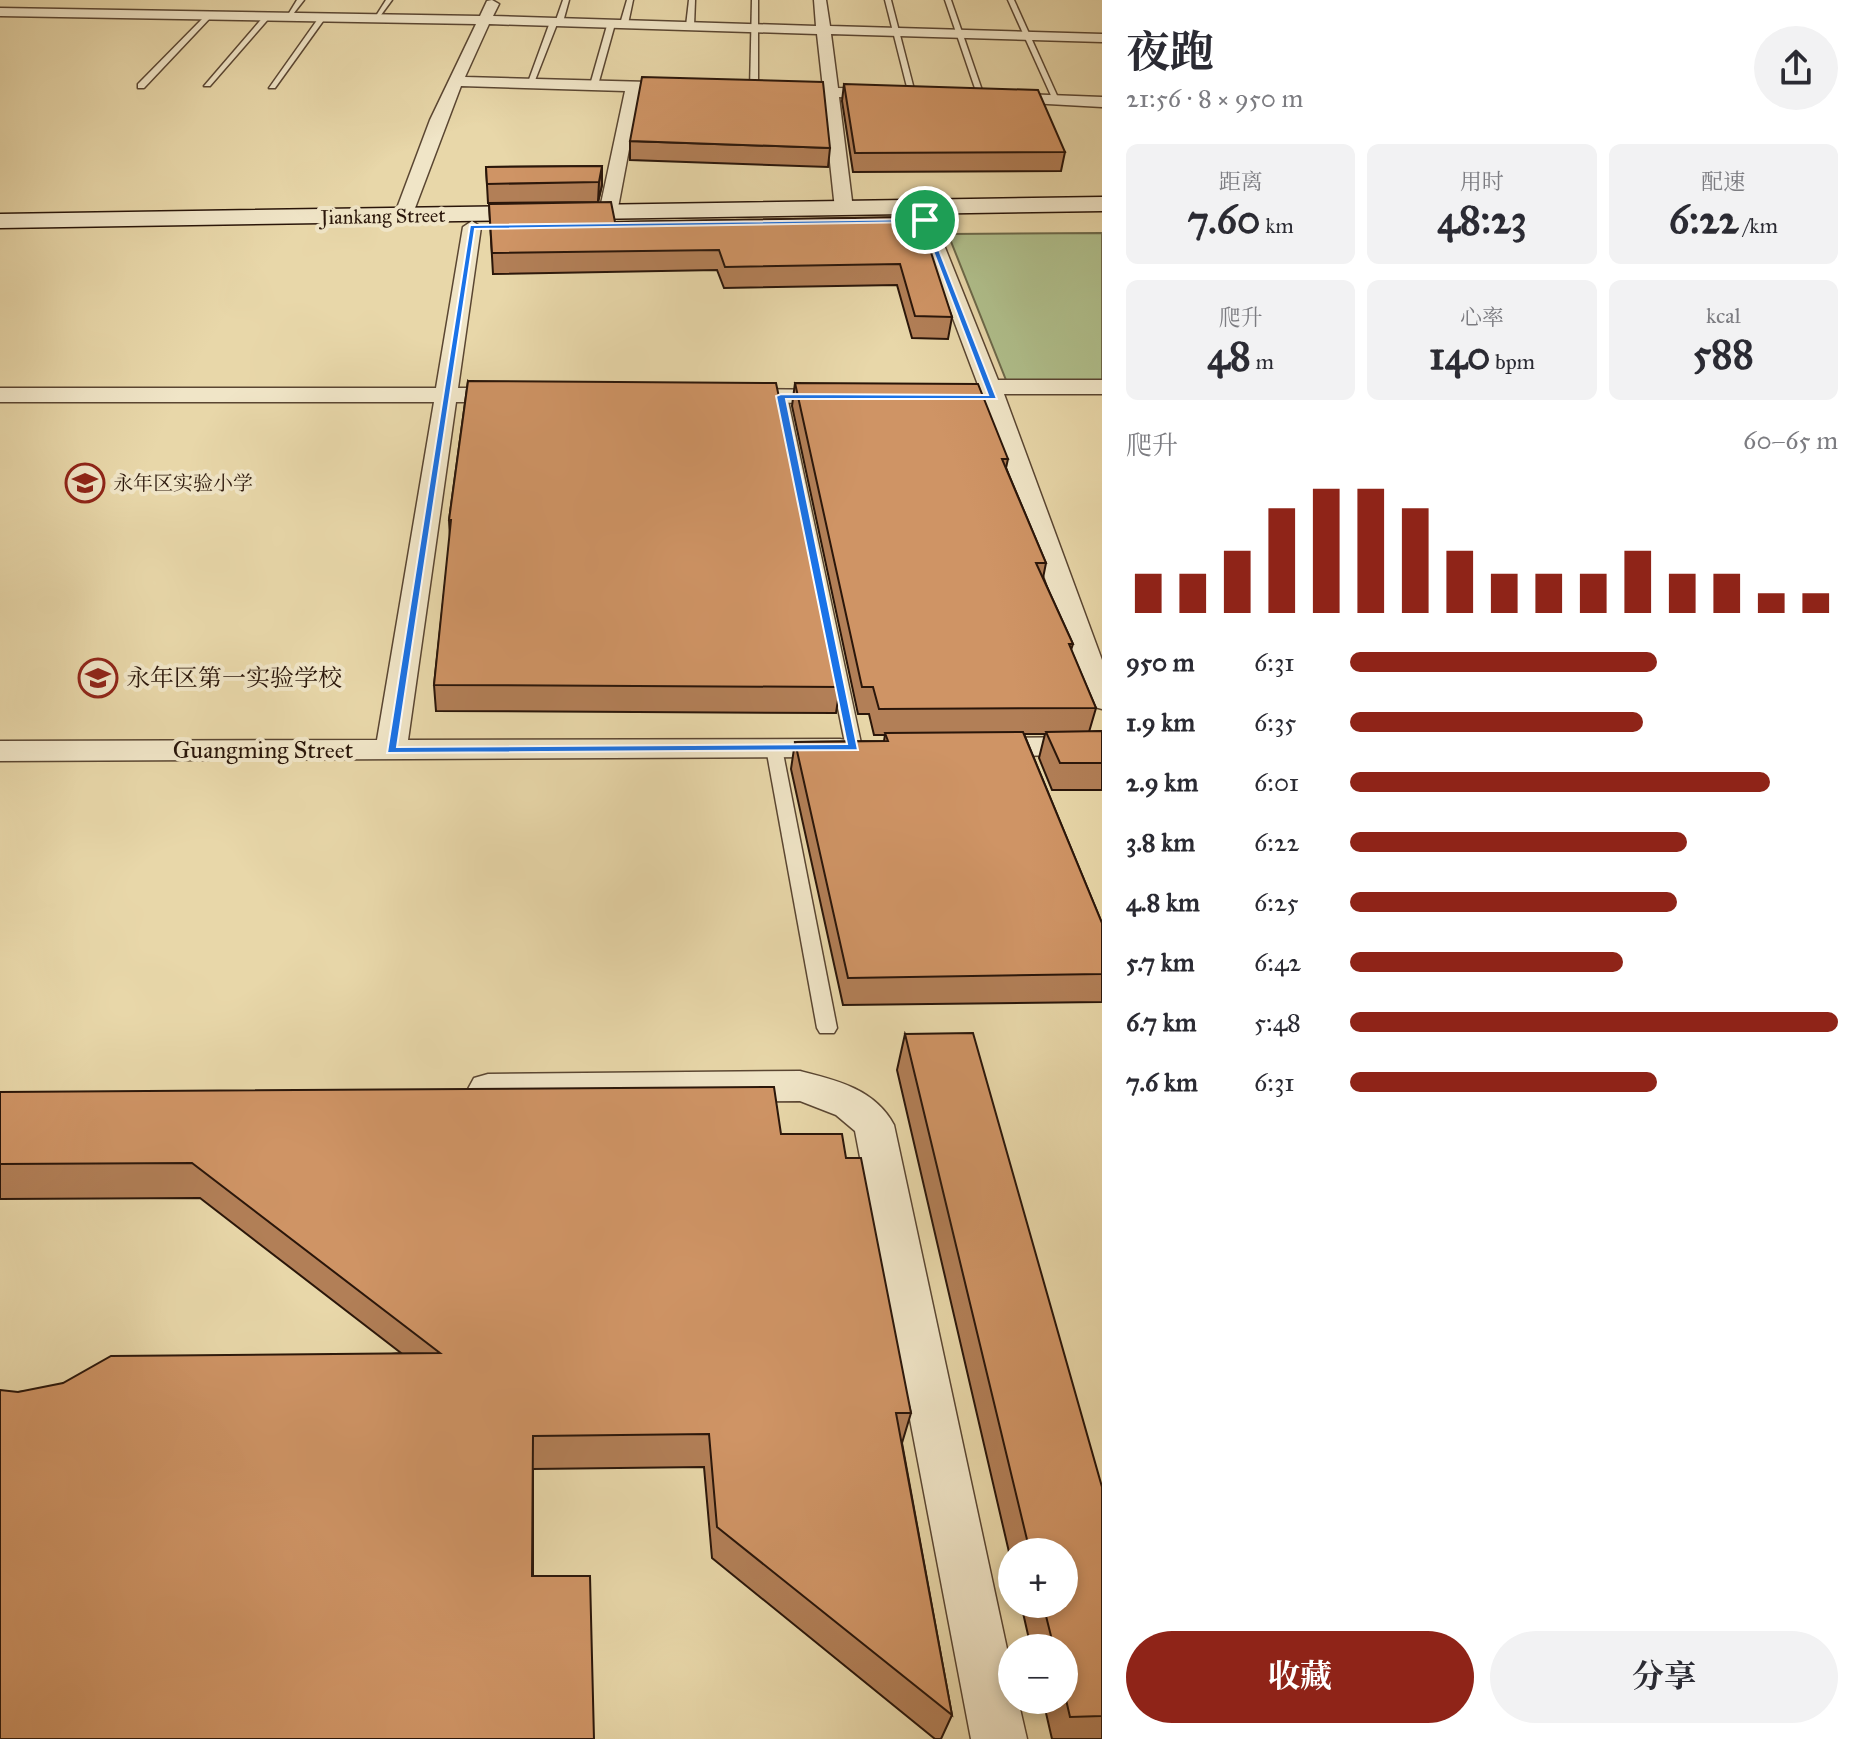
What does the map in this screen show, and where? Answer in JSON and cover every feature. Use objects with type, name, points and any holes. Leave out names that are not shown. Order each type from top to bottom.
[{"type":"main road","name":"Jiankang Street","points":[[0,221],[1102,204]]},
{"type":"main road","name":"Jiankang Street","points":[[0,233],[1102,217]]},
{"type":"street","points":[[40,13],[56,0]]},
{"type":"street","points":[[403,216],[438,120],[494,0]]},
{"type":"street","points":[[820,0],[844,209]]},
{"type":"street","points":[[0,12],[484,20],[1102,38]]},
{"type":"street","points":[[456,81],[708,89]]},
{"type":"street","points":[[608,213],[633,86]]},
{"type":"street","points":[[746,90],[920,95]]},
{"type":"street","points":[[976,97],[1102,102]]},
{"type":"street","points":[[925,220],[992,392],[1102,700]]},
{"type":"street","points":[[391,750],[472,227]]},
{"type":"street","points":[[918,397],[1102,387]]},
{"type":"street","points":[[0,395],[527,395]]},
{"type":"street","points":[[717,396],[857,397]]},
{"type":"street","points":[[961,747],[1026,754],[1102,746]]},
{"type":"street","name":"Guangming Street","points":[[0,751],[869,748]]},
{"type":"street","points":[[455,1090],[800,1086],[833,1094],[860,1107],[874,1125],[999,1739]]},
{"type":"lane","points":[[288,17],[301,0]]},
{"type":"lane","points":[[376,18],[389,0]]},
{"type":"lane","points":[[530,83],[566,0]]},
{"type":"lane","points":[[594,85],[630,0]]},
{"type":"lane","points":[[690,26],[692,0]]},
{"type":"lane","points":[[746,90],[755,0]]},
{"type":"lane","points":[[888,0],[920,95]]},
{"type":"lane","points":[[948,0],[976,97]]},
{"type":"lane","points":[[1011,0],[1057,100]]},
{"type":"lane","points":[[141,86],[208,16]]},
{"type":"lane","points":[[207,84],[267,16]]},
{"type":"lane","points":[[272,86],[322,17]]},
{"type":"lane","points":[[781,396],[869,748]]},
{"type":"lane","points":[[774,748],[827,1028]]},
{"type":"green space","points":[[1102,233],[1102,380],[1006,380],[948,234]]},
{"type":"building","points":[[642,77],[823,82],[830,148],[630,141]]},
{"type":"building","points":[[844,84],[1038,90],[1065,152],[855,153]]},
{"type":"building","points":[[602,166],[599,182],[487,184],[486,167]]},
{"type":"building","points":[[611,202],[615,222],[915,217],[924,231],[952,317],[915,316],[900,264],[725,267],[719,250],[492,253],[489,204]]},
{"type":"building","points":[[468,381],[776,383],[840,687],[434,685],[449,520]]},
{"type":"building","points":[[795,383],[978,384],[1008,459],[1002,459],[1046,563],[1036,563],[1073,644],[1069,644],[1096,708],[879,709],[873,687],[862,687]]},
{"type":"building","points":[[1102,731],[1102,763],[1060,763],[1046,732]]},
{"type":"building","points":[[1023,732],[1102,923],[1102,974],[848,978],[795,742],[888,741],[885,733]]},
{"type":"building","points":[[973,1033],[1102,1487],[1102,1716],[1070,1717],[1069,1714],[1078,1714],[1078,1634],[1050,1634],[1046,1618],[1078,1618],[1078,1538],[1027,1538],[905,1034]]},
{"type":"building","points":[[774,1087],[781,1134],[842,1134],[846,1158],[861,1158],[911,1413],[896,1413],[952,1715],[717,1527],[709,1434],[533,1436],[532,1576],[590,1576],[594,1739],[0,1739],[0,1390],[18,1392],[63,1383],[111,1356],[440,1353],[192,1163],[0,1164],[0,1092]]},
{"type":"place","name":"永年区实验小学","points":[[85,483]]},
{"type":"place","name":"永年区第一实验学校","points":[[98,678]]},
{"type":"route","points":[[925,220],[994,397],[781,396],[854,748],[391,750],[472,227],[925,220]]}]
